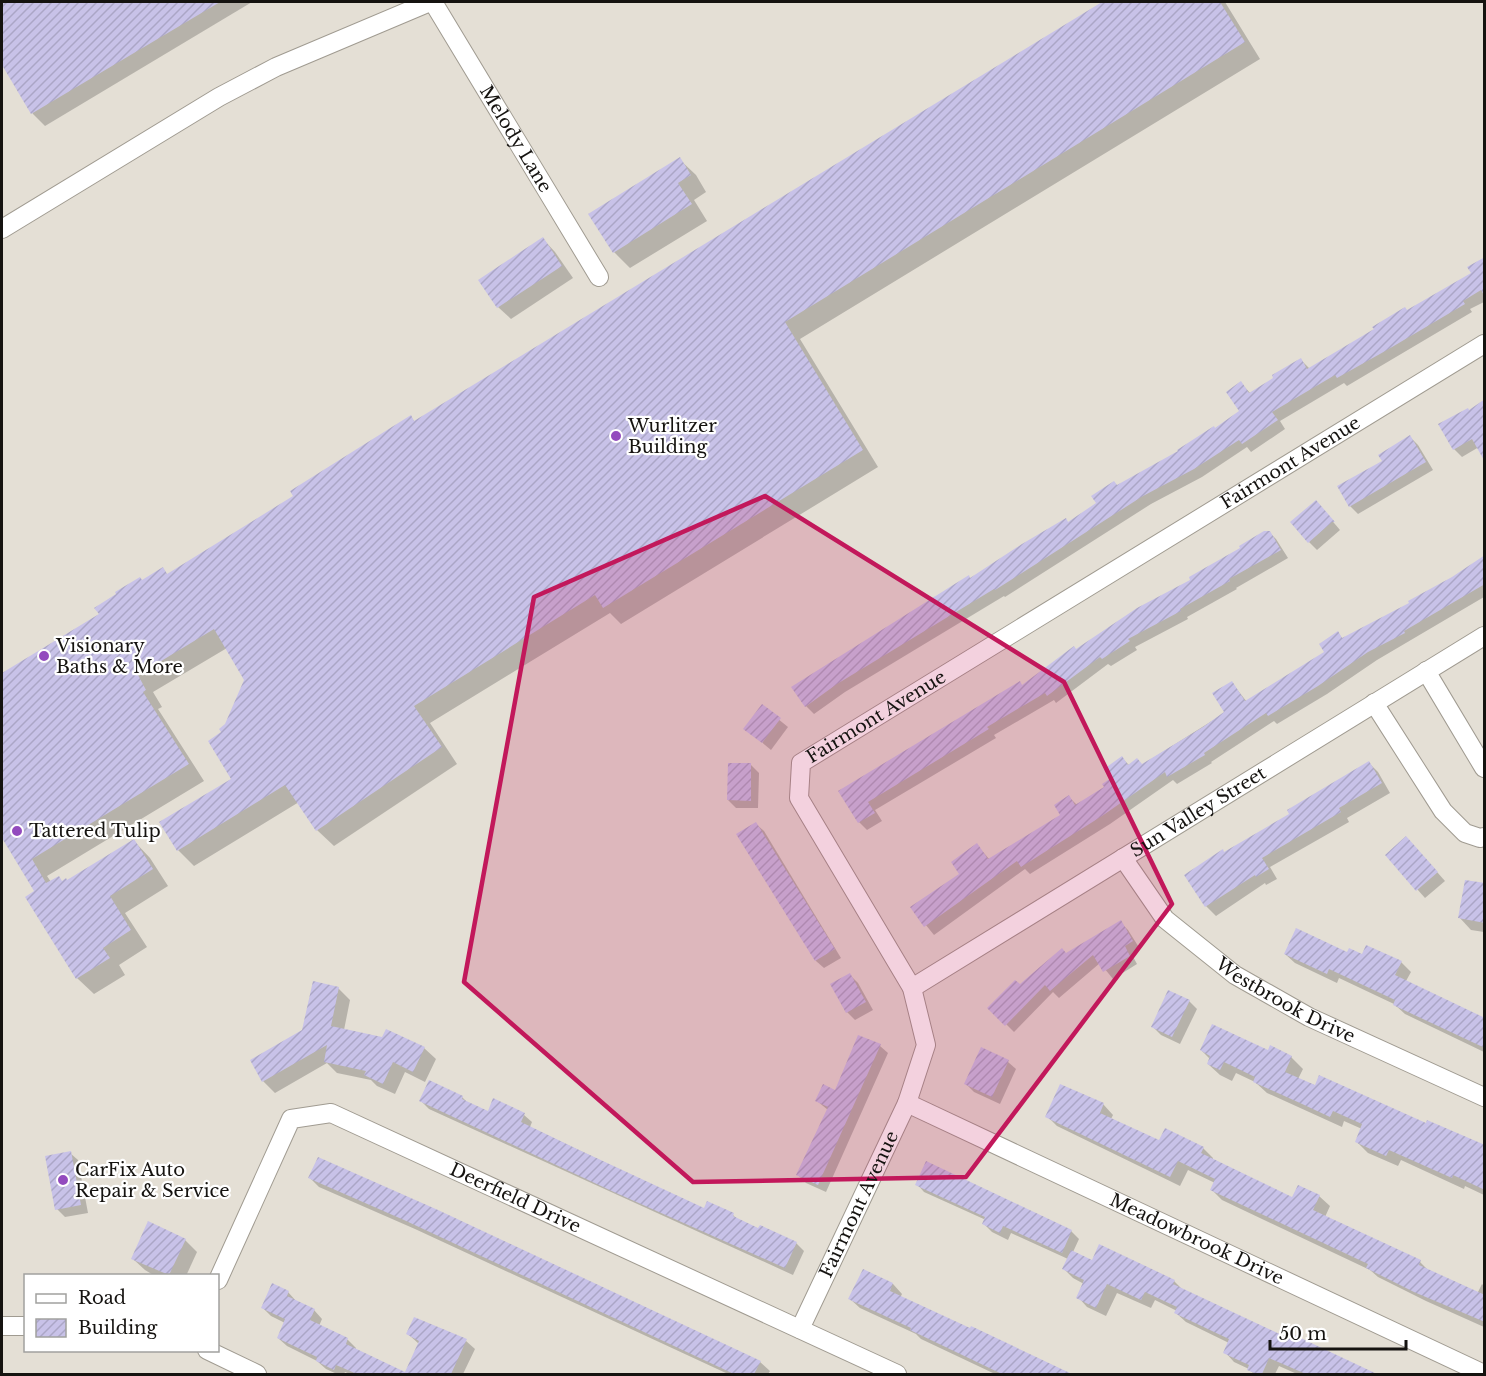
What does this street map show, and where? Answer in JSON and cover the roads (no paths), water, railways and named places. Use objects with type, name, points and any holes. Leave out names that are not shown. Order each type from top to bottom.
[{"type":"street","points":[[2,229],[219,97],[276,67],[431,2]]},
{"type":"street","name":"Melody Lane","points":[[431,2],[599,277]]},
{"type":"street","name":"Fairmont Avenue","points":[[800,1329],[907,1103],[926,1045],[912,988],[799,798],[801,763],[1485,344]]},
{"type":"street","name":"Sun Valley Street","points":[[912,988],[1485,636]]},
{"type":"street","points":[[1426,671],[1485,768]]},
{"type":"street","points":[[1374,703],[1443,811],[1465,833],[1480,838],[1485,837]]},
{"type":"street","name":"Westbrook Drive","points":[[1122,858],[1165,919],[1235,975],[1309,1017],[1485,1097]]},
{"type":"street","name":"Meadowbrook Drive","points":[[907,1103],[1485,1374]]},
{"type":"street","name":"Deerfield Drive","points":[[219,1278],[291,1119],[331,1113],[897,1374]]},
{"type":"street","points":[[2,1326],[24,1326]]},
{"type":"street","points":[[211,1352],[257,1374]]},
{"type":"place","name":"Wurlitzer Building","points":[[616,436]]},
{"type":"place","name":"Visionary Baths & More","points":[[44,656]]},
{"type":"place","name":"Tattered Tulip","points":[[17,831]]},
{"type":"place","name":"CarFix Auto Repair & Service","points":[[63,1180]]}]
